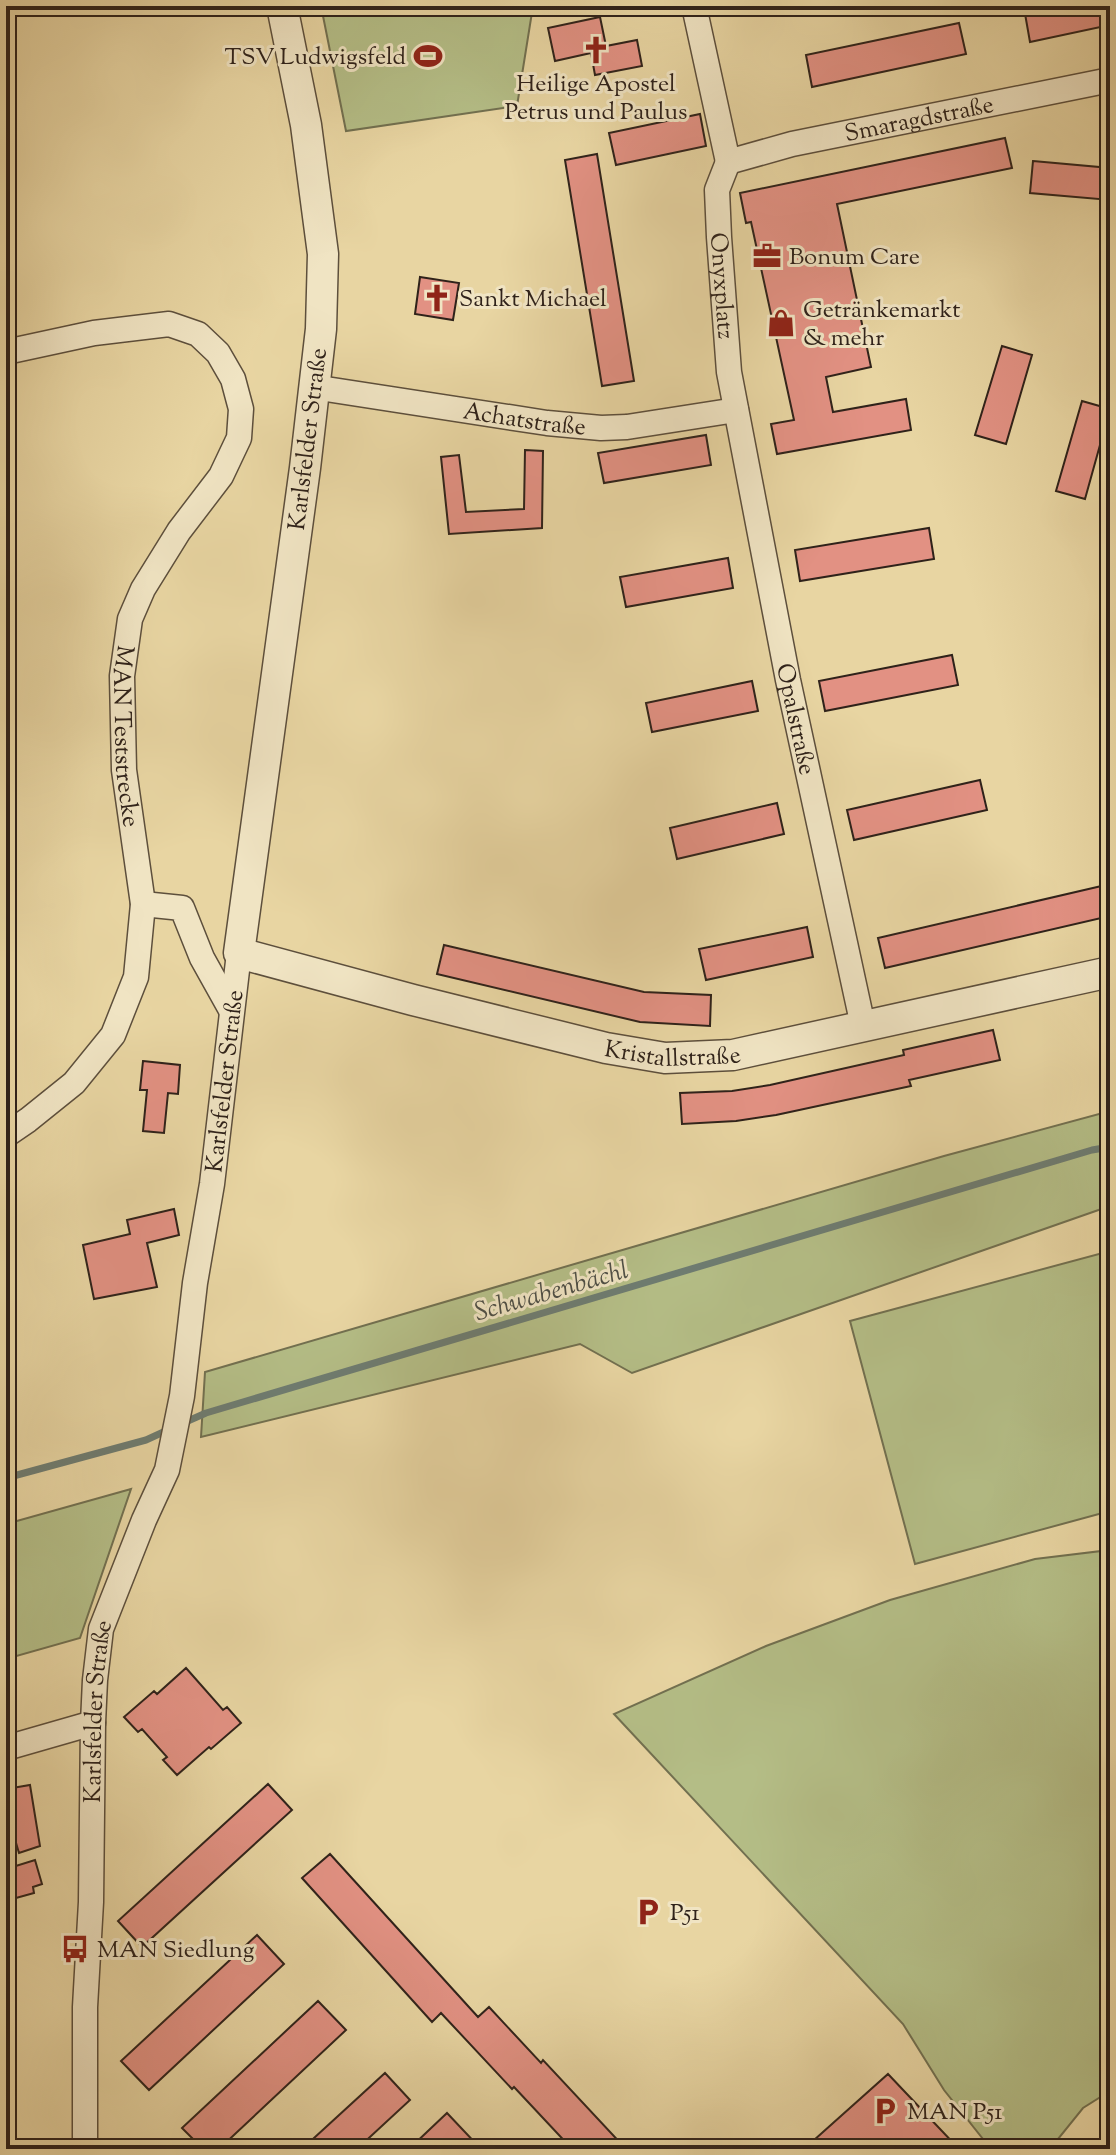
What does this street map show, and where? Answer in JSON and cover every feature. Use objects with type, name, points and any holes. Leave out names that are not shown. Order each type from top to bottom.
[{"type":"street","name":"Karlsfelder Straße","points":[[85,2149],[85,2007],[91,1902],[93,1723],[101,1629],[167,1470],[182,1396],[321,329],[323,254],[306,125],[282,6]]},
{"type":"street","points":[[694,6],[728,162]]},
{"type":"street","name":"Smaragdstraße","points":[[728,162],[792,144],[1110,80]]},
{"type":"street","name":"Onyxplatz","points":[[728,162],[717,190],[718,221],[729,372],[736,410]]},
{"type":"street","name":"MAN Teststrecke","points":[[6,352],[94,333],[169,324],[198,334],[218,353],[233,379],[241,409],[239,438],[221,476],[179,531],[143,589],[130,619],[122,676],[124,770],[143,904],[136,977],[113,1035],[74,1083],[6,1135]]},
{"type":"street","name":"Achatstraße","points":[[313,387],[547,423],[601,428],[627,427],[736,410]]},
{"type":"street","name":"Opalstraße","points":[[736,410],[794,707],[863,1026]]},
{"type":"street","points":[[143,904],[182,908],[202,958],[231,1010]]},
{"type":"street","name":"Kristallstraße","points":[[239,953],[606,1048],[665,1058],[733,1055],[1110,972]]},
{"type":"street","points":[[6,1748],[93,1723]]},
{"type":"green space","name":"TSV Ludwigsfeld","points":[[321,6],[533,6],[517,106],[346,131]]},
{"type":"green space","points":[[1110,1111],[1110,1206],[632,1373],[580,1344],[201,1437],[205,1372],[944,1156]]},
{"type":"green space","points":[[1110,1251],[1110,1511],[915,1564],[850,1321]]},
{"type":"green space","points":[[131,1489],[80,1638],[6,1659],[6,1524]]},
{"type":"green space","points":[[1110,1550],[1110,2091],[1083,2108],[1050,2149],[991,2149],[944,2090],[903,2024],[614,1714],[766,1646],[890,1600],[1035,1559]]},
{"type":"building","points":[[1110,6],[1110,25],[1030,42],[1024,8]]},
{"type":"building","name":"Heilige Apostel Petrus und Paulus","points":[[600,17],[606,46],[637,40],[642,66],[595,75],[591,53],[555,61],[548,28]]},
{"type":"building","points":[[959,23],[966,54],[812,87],[806,55]]},
{"type":"building","points":[[700,114],[706,146],[616,165],[609,133]]},
{"type":"building","points":[[1005,138],[1012,168],[837,204],[871,367],[826,377],[833,412],[906,399],[911,430],[777,454],[771,424],[794,420],[751,222],[746,223],[740,193]]},
{"type":"building","points":[[597,154],[634,381],[602,386],[565,160]]},
{"type":"building","points":[[1033,161],[1110,168],[1110,200],[1030,193]]},
{"type":"building","name":"Sankt Michael","points":[[420,277],[459,283],[453,320],[415,314]]},
{"type":"building","points":[[1002,346],[1032,355],[1006,444],[975,435]]},
{"type":"building","points":[[1082,401],[1110,409],[1085,499],[1056,491]]},
{"type":"building","points":[[706,435],[711,465],[604,483],[598,453]]},
{"type":"building","points":[[525,450],[543,451],[542,528],[449,534],[441,457],[459,455],[466,512],[524,509]]},
{"type":"building","points":[[929,528],[934,559],[800,581],[795,550]]},
{"type":"building","points":[[728,558],[733,588],[626,607],[620,577]]},
{"type":"building","points":[[952,655],[958,685],[825,711],[819,681]]},
{"type":"building","points":[[752,681],[758,711],[652,732],[646,703]]},
{"type":"building","points":[[980,780],[987,810],[854,840],[847,810]]},
{"type":"building","points":[[777,803],[784,834],[677,859],[670,828]]},
{"type":"building","points":[[1110,884],[1110,916],[885,968],[878,938]]},
{"type":"building","points":[[807,927],[813,957],[706,980],[699,949]]},
{"type":"building","points":[[444,945],[644,992],[711,995],[710,1026],[640,1022],[437,974]]},
{"type":"building","points":[[993,1030],[1000,1060],[909,1080],[911,1086],[776,1115],[682,1124],[680,1093],[732,1091],[770,1085],[904,1055],[903,1050]]},
{"type":"building","points":[[143,1061],[180,1065],[178,1094],[168,1093],[164,1133],[143,1131],[147,1090],[140,1090]]},
{"type":"building","points":[[174,1209],[179,1235],[147,1243],[157,1287],[94,1299],[83,1245],[130,1234],[127,1220]]},
{"type":"building","points":[[186,1668],[223,1710],[227,1707],[241,1723],[177,1775],[163,1760],[167,1757],[142,1729],[138,1732],[124,1717],[154,1691],[157,1694]]},
{"type":"building","points":[[268,1784],[292,1810],[142,1947],[118,1921]]},
{"type":"building","points":[[30,1785],[40,1846],[19,1853],[6,1809],[6,1789]]},
{"type":"building","points":[[330,1854],[478,2017],[489,2007],[626,2149],[572,2149],[441,2013],[432,2022],[302,1878]]},
{"type":"building","points":[[35,1860],[42,1884],[33,1887],[34,1893],[16,1898],[15,1893],[6,1895],[6,1869]]},
{"type":"building","points":[[257,1935],[284,1964],[149,2090],[121,2061]]},
{"type":"building","points":[[318,2001],[346,2030],[219,2149],[203,2149],[182,2128]]},
{"type":"building","points":[[385,2073],[410,2100],[357,2149],[302,2149]]},
{"type":"building","name":"MAN P51","points":[[888,2074],[959,2149],[804,2149]]},
{"type":"building","points":[[447,2113],[481,2149],[409,2149]]},
{"type":"waterway","name":"Schwabenbächl","points":[[181,1424],[206,1413],[1110,1147]]},
{"type":"waterway","name":"Schwabenbächl","points":[[6,1478],[146,1440],[170,1429]]},
{"type":"place","name":"Heilige Apostel Petrus und Paulus","points":[[596,50]]},
{"type":"place","name":"TSV Ludwigsfeld","points":[[428,56]]},
{"type":"place","name":"Bonum Care","points":[[767,256]]},
{"type":"place","name":"Sankt Michael","points":[[437,298]]},
{"type":"place","name":"Getränkemarkt & mehr","points":[[781,323]]},
{"type":"place","name":"P51","points":[[648,1912]]},
{"type":"place","name":"MAN Siedlung","points":[[75,1949]]},
{"type":"place","name":"MAN P51","points":[[885,2111]]}]
